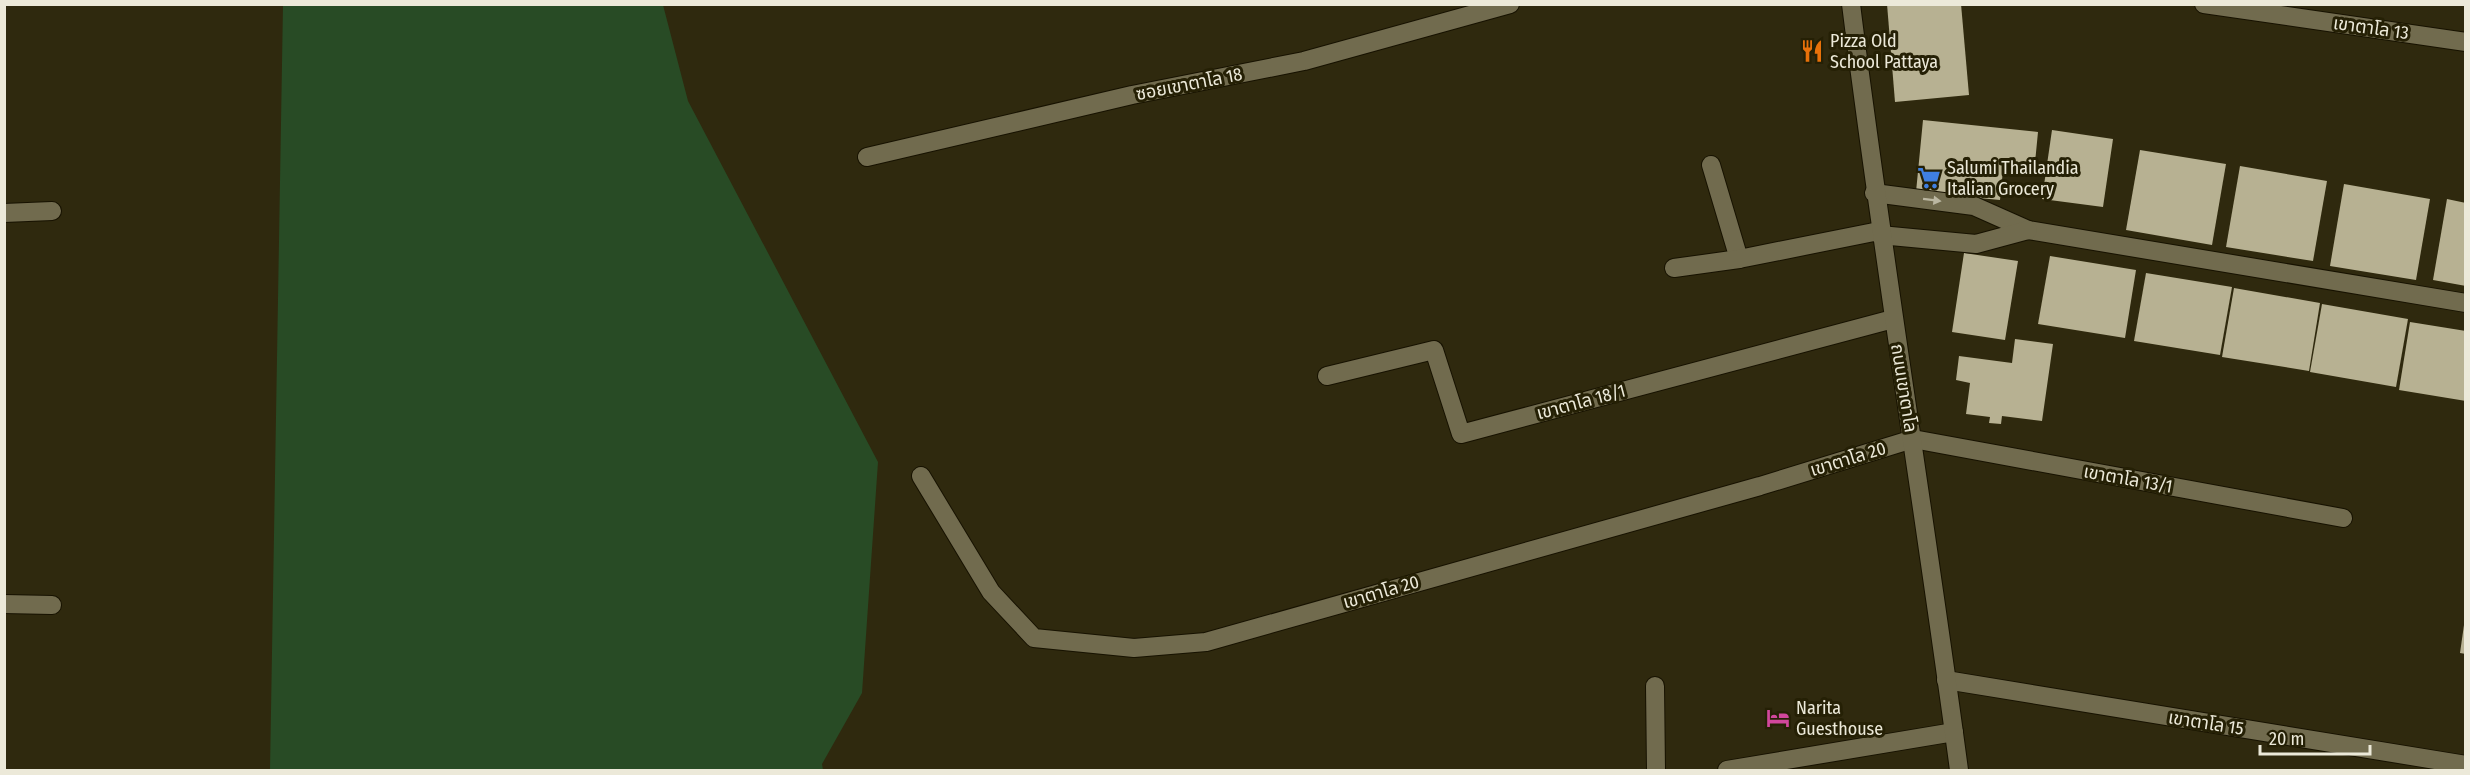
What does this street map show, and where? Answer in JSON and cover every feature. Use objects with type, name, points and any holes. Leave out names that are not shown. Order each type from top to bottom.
[{"type":"street","name":"ซอยเขาตาโล 18","points":[[867,157],[1132,95],[1304,61],[1510,4]]},
{"type":"street","name":"ถนนเขาตาโล","points":[[1851,4],[1874,193],[1913,439],[1959,771]]},
{"type":"street","name":"เขาตาโล 13","points":[[2204,4],[2466,42]]},
{"type":"street","points":[[1711,165],[1739,259]]},
{"type":"street","points":[[1874,193],[1974,206],[2028,230],[2466,303]]},
{"type":"street","points":[[4,213],[52,211]]},
{"type":"street","points":[[1674,268],[1739,259],[1880,233],[1976,244],[2028,230]]},
{"type":"street","name":"เขาตาโล 18/1","points":[[1327,376],[1434,350],[1461,434],[1893,319]]},
{"type":"street","name":"เขาตาโล 20","points":[[921,476],[991,592],[1035,638],[1134,648],[1206,642],[1760,486],[1913,439]]},
{"type":"street","name":"เขาตาโล 13/1","points":[[1913,439],[2343,518]]},
{"type":"street","points":[[4,604],[52,605]]},
{"type":"street","name":"เขาตาโล 15","points":[[1946,680],[2466,765]]},
{"type":"street","points":[[1655,686],[1656,771]]},
{"type":"street","points":[[1727,771],[1954,732]]},
{"type":"green space","points":[[283,5],[663,5],[688,101],[878,462],[862,693],[822,764],[823,770],[270,770]]},
{"type":"building","points":[[1887,4],[1961,4],[1969,95],[1895,102]]},
{"type":"building","points":[[1923,120],[2038,132],[2034,173],[2003,170],[2000,200],[1916,192]]},
{"type":"building","points":[[2052,130],[2113,139],[2103,207],[2042,199]]},
{"type":"building","points":[[2140,150],[2226,164],[2212,245],[2126,230]]},
{"type":"building","points":[[2240,166],[2327,181],[2313,261],[2226,247]]},
{"type":"building","points":[[2344,184],[2430,199],[2416,280],[2330,266]]},
{"type":"building","points":[[2447,199],[2466,203],[2466,286],[2433,280]]},
{"type":"building","points":[[1964,253],[2018,261],[2005,340],[1952,332]]},
{"type":"building","points":[[2050,256],[2136,270],[2125,338],[2038,324]]},
{"type":"building","points":[[2146,273],[2232,287],[2220,355],[2134,341]]},
{"type":"building","points":[[2234,288],[2320,303],[2309,371],[2222,357]]},
{"type":"building","points":[[2322,304],[2408,319],[2396,387],[2310,372]]},
{"type":"building","points":[[2410,322],[2466,331],[2466,401],[2399,390]]},
{"type":"building","points":[[2015,339],[2053,344],[2042,421],[2002,416],[2001,424],[1989,423],[1990,417],[1966,414],[1970,383],[1956,380],[1959,356],[2012,363]]},
{"type":"building","points":[[2464,625],[2466,625],[2466,654],[2460,653]]},
{"type":"place","name":"Pizza Old School Pattaya","points":[[1812,51]]},
{"type":"place","name":"Salumi Thailandia Italian Grocery","points":[[1929,178]]},
{"type":"place","name":"Narita Guesthouse","points":[[1778,718]]}]
